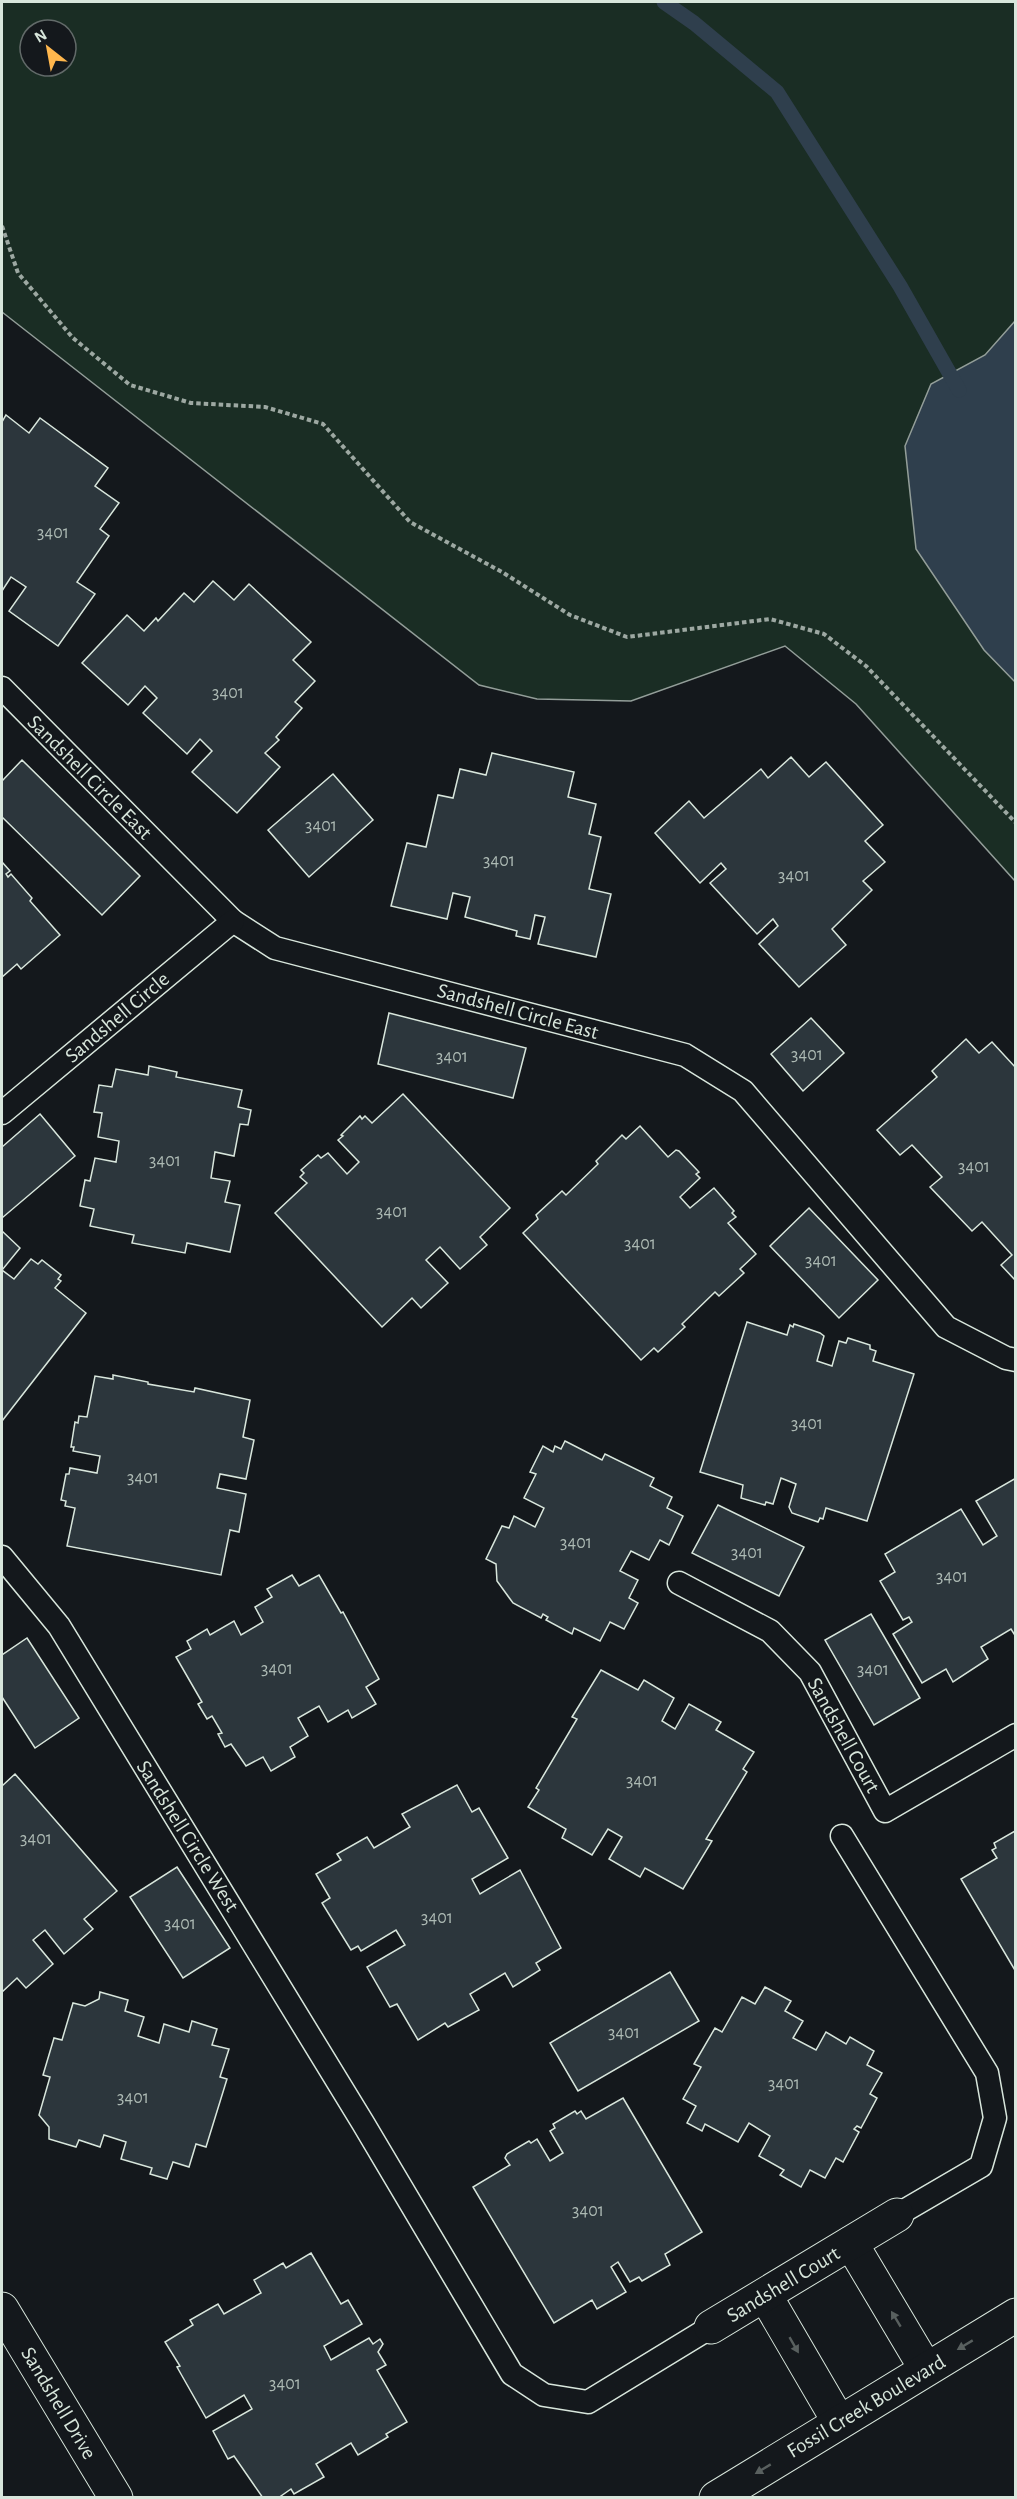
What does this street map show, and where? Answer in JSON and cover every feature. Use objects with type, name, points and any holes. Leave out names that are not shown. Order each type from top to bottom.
[{"type":"street","name":"Sandshell Court","points":[[711,2327],[897,2215]]},
{"type":"street","points":[[851,2243],[926,2369]]},
{"type":"street","points":[[765,2295],[839,2422]]},
{"type":"street","name":"Sandshell Drive","points":[[2,2309],[116,2498]]},
{"type":"street","name":"Fossil Creek Boulevard","points":[[716,2498],[1016,2315]]},
{"type":"lane","name":"Sandshell Circle East","points":[[2,688],[233,921],[275,948],[685,1055],[743,1091],[946,1327],[1006,1358],[1016,1359]]},
{"type":"lane","name":"Sandshell Circle","points":[[2,1113],[233,921]]},
{"type":"lane","name":"Sandshell Circle West","points":[[2,1557],[59,1626],[363,2123]]},
{"type":"lane","name":"Sandshell Court","points":[[679,1583],[770,1631],[810,1672],[885,1811],[1016,1735]]},
{"type":"lane","name":"Sandshell Court","points":[[842,1836],[987,2073],[995,2118],[981,2166],[897,2215]]},
{"type":"lane","name":"Sandshell Court","points":[[363,2123],[512,2374],[544,2395],[588,2402],[711,2327]]},
{"type":"path","points":[[2,226],[18,273],[73,338],[130,385],[191,403],[265,407],[323,424],[410,522],[502,572],[570,615],[627,638],[770,620],[824,634],[866,666],[1016,823]]},
{"type":"green space","points":[[2,2],[1015,2],[1015,881],[856,704],[785,646],[631,701],[537,699],[479,685],[2,312]]},
{"type":"water","points":[[1015,321],[1015,682],[984,650],[916,549],[905,446],[931,384],[985,355]]},
{"type":"building","points":[[6,415],[29,433],[40,418],[108,468],[95,486],[119,503],[100,529],[109,536],[77,582],[95,594],[58,646],[9,611],[26,587],[11,577],[2,591],[2,422]]},
{"type":"building","points":[[213,581],[234,600],[249,584],[311,642],[293,660],[315,681],[295,702],[302,708],[276,737],[279,740],[265,753],[280,767],[237,813],[192,772],[212,751],[200,739],[187,754],[143,713],[157,698],[145,686],[128,705],[82,663],[127,615],[144,631],[156,618],[158,621],[184,593],[194,602]]},
{"type":"building","points":[[492,753],[574,772],[568,797],[596,804],[589,834],[601,837],[589,889],[611,894],[596,957],[538,944],[545,917],[535,915],[530,939],[516,936],[517,931],[465,917],[470,897],[453,893],[447,919],[391,906],[407,843],[426,847],[438,795],[453,798],[460,769],[486,775]]},
{"type":"building","points":[[791,757],[809,777],[826,762],[883,825],[865,841],[885,862],[863,881],[872,890],[832,929],[846,945],[799,987],[759,944],[778,926],[773,919],[757,934],[710,883],[726,869],[721,863],[700,883],[655,833],[689,801],[704,818],[761,769],[768,778]]},
{"type":"building","points":[[22,760],[140,876],[102,915],[2,817],[2,781]]},
{"type":"building","points":[[333,774],[373,820],[309,877],[268,830]]},
{"type":"building","points":[[2,862],[10,871],[6,874],[8,877],[11,874],[32,898],[30,901],[60,935],[21,969],[17,964],[2,977]]},
{"type":"building","points":[[389,1013],[526,1048],[513,1098],[378,1064]]},
{"type":"building","points":[[811,1018],[844,1053],[803,1091],[771,1054]]},
{"type":"building","points":[[966,1039],[979,1053],[992,1042],[1016,1068],[1016,1281],[1001,1265],[1012,1255],[982,1222],[972,1231],[930,1187],[942,1177],[912,1145],[900,1155],[877,1130],[937,1077],[932,1071]]},
{"type":"building","points":[[149,1066],[177,1072],[176,1077],[242,1090],[238,1107],[251,1110],[248,1125],[240,1124],[234,1156],[215,1152],[211,1178],[230,1181],[225,1202],[240,1205],[230,1252],[187,1243],[185,1253],[132,1243],[134,1235],[90,1226],[94,1209],[80,1206],[85,1180],[90,1181],[95,1158],[116,1162],[119,1141],[98,1137],[102,1113],[94,1112],[99,1085],[112,1087],[116,1069],[148,1075]]},
{"type":"building","points":[[403,1094],[510,1208],[480,1237],[487,1245],[460,1269],[440,1247],[426,1260],[448,1283],[421,1308],[412,1298],[382,1327],[275,1213],[307,1183],[300,1177],[304,1173],[301,1170],[318,1155],[321,1158],[328,1153],[347,1174],[359,1162],[338,1140],[343,1136],[341,1135],[360,1116],[362,1119],[365,1116],[372,1123]]},
{"type":"building","points":[[40,1114],[75,1156],[2,1218],[2,1147]]},
{"type":"building","points":[[640,1126],[668,1157],[676,1150],[679,1151],[699,1172],[696,1174],[700,1178],[680,1197],[690,1208],[714,1188],[734,1211],[732,1213],[736,1217],[728,1223],[756,1254],[740,1269],[744,1273],[719,1296],[715,1292],[682,1324],[685,1327],[658,1352],[654,1348],[641,1360],[523,1233],[538,1219],[536,1215],[562,1191],[566,1195],[598,1164],[596,1161],[622,1135],[626,1139]]},
{"type":"building","points":[[809,1208],[878,1280],[839,1318],[770,1246]]},
{"type":"building","points":[[2,1231],[20,1248],[2,1270]]},
{"type":"building","points":[[31,1259],[38,1264],[42,1260],[61,1275],[58,1279],[61,1281],[55,1288],[86,1313],[2,1421],[2,1270],[14,1279]]},
{"type":"building","points":[[747,1322],[787,1335],[790,1325],[793,1327],[794,1324],[820,1333],[824,1336],[817,1361],[832,1366],[839,1341],[846,1343],[848,1338],[870,1345],[870,1349],[876,1351],[873,1361],[914,1374],[867,1521],[826,1508],[823,1519],[820,1518],[818,1522],[792,1513],[789,1507],[796,1484],[781,1478],[773,1504],[766,1502],[765,1505],[741,1498],[743,1485],[700,1472]]},
{"type":"building","points":[[113,1375],[148,1382],[148,1384],[194,1392],[195,1388],[250,1400],[243,1437],[254,1440],[246,1479],[220,1474],[217,1488],[246,1494],[239,1532],[230,1530],[221,1575],[67,1546],[75,1508],[65,1506],[66,1501],[61,1500],[66,1474],[69,1474],[70,1468],[97,1473],[100,1456],[73,1451],[74,1447],[71,1447],[75,1422],[78,1423],[79,1416],[87,1417],[95,1376],[113,1379]]},
{"type":"building","points":[[565,1441],[602,1460],[605,1454],[654,1478],[650,1486],[672,1497],[667,1508],[683,1516],[669,1545],[660,1540],[649,1560],[631,1551],[620,1571],[638,1580],[629,1598],[638,1603],[624,1629],[610,1622],[600,1641],[574,1628],[572,1634],[546,1620],[548,1617],[543,1614],[541,1618],[513,1603],[497,1581],[496,1564],[486,1559],[502,1526],[509,1528],[514,1516],[535,1527],[544,1508],[524,1498],[536,1474],[530,1472],[543,1446],[553,1452],[555,1446],[561,1449]]},
{"type":"building","points":[[1016,1478],[1016,1637],[1011,1629],[981,1647],[988,1659],[953,1682],[946,1669],[922,1683],[893,1634],[912,1622],[909,1617],[903,1620],[880,1581],[895,1572],[885,1554],[961,1509],[983,1545],[997,1536],[976,1501]]},
{"type":"building","points":[[718,1505],[804,1547],[779,1596],[692,1553]]},
{"type":"building","points":[[292,1575],[299,1586],[319,1575],[341,1613],[343,1612],[379,1679],[366,1687],[376,1704],[352,1718],[348,1710],[328,1722],[319,1706],[298,1718],[308,1736],[290,1747],[295,1757],[271,1771],[263,1757],[246,1766],[231,1744],[225,1747],[218,1734],[222,1733],[212,1716],[207,1719],[198,1704],[202,1702],[176,1657],[191,1649],[187,1641],[207,1629],[210,1635],[234,1621],[241,1635],[263,1622],[255,1607],[272,1597],[267,1589]]},
{"type":"building","points":[[871,1614],[920,1698],[874,1725],[825,1640]]},
{"type":"building","points":[[27,1638],[79,1718],[35,1748],[2,1697],[2,1655]]},
{"type":"building","points":[[601,1670],[638,1690],[644,1680],[674,1698],[662,1721],[675,1729],[689,1704],[721,1722],[716,1730],[754,1752],[743,1769],[747,1772],[706,1839],[712,1841],[683,1889],[645,1868],[640,1877],[609,1859],[622,1837],[608,1829],[592,1855],[562,1838],[566,1829],[528,1807],[539,1790],[536,1788],[577,1719],[572,1717]]},
{"type":"building","points":[[15,1774],[117,1891],[84,1919],[93,1929],[64,1954],[45,1930],[33,1940],[53,1964],[26,1988],[17,1978],[2,1992],[2,1786]]},
{"type":"building","points":[[457,1785],[472,1812],[479,1808],[508,1858],[472,1879],[480,1894],[520,1870],[561,1948],[536,1963],[540,1970],[513,1987],[505,1973],[470,1994],[479,2010],[448,2027],[445,2023],[418,2040],[397,2004],[390,2007],[367,1967],[405,1945],[396,1930],[361,1951],[358,1946],[351,1950],[322,1903],[330,1898],[316,1874],[341,1860],[337,1854],[367,1837],[374,1848],[410,1827],[402,1814]]},
{"type":"building","points":[[1015,1831],[1016,1972],[961,1879],[997,1858],[992,1850],[996,1848],[994,1843]]},
{"type":"building","points":[[177,1867],[230,1948],[183,1978],[130,1897]]},
{"type":"building","points":[[670,1972],[699,2021],[578,2091],[550,2043]]},
{"type":"building","points":[[765,1987],[791,2001],[785,2011],[803,2021],[793,2038],[816,2050],[826,2032],[846,2044],[850,2037],[874,2051],[867,2065],[882,2073],[870,2094],[877,2098],[861,2128],[857,2126],[854,2129],[859,2132],[843,2162],[836,2158],[825,2178],[810,2170],[801,2187],[780,2175],[784,2170],[759,2156],[770,2136],[749,2123],[738,2142],[705,2124],[702,2131],[687,2123],[696,2106],[683,2099],[701,2067],[694,2064],[715,2028],[722,2032],[742,1997],[755,2004]]},
{"type":"building","points":[[100,1992],[128,2000],[125,2011],[144,2017],[138,2036],[159,2043],[164,2024],[189,2032],[192,2021],[217,2029],[212,2045],[229,2049],[220,2077],[227,2079],[206,2147],[196,2144],[189,2167],[173,2162],[167,2179],[150,2174],[152,2168],[121,2159],[126,2142],[104,2135],[100,2147],[79,2140],[76,2147],[49,2139],[49,2127],[39,2115],[50,2077],[43,2075],[54,2038],[62,2040],[73,2003],[85,2006],[99,1999]]},
{"type":"building","points":[[623,2098],[702,2232],[665,2254],[670,2265],[642,2281],[639,2277],[630,2282],[618,2262],[611,2267],[626,2292],[597,2309],[592,2300],[554,2323],[473,2187],[510,2165],[505,2158],[507,2154],[529,2141],[531,2143],[537,2139],[550,2161],[563,2153],[550,2131],[555,2128],[553,2124],[575,2111],[577,2114],[581,2111],[586,2119]]},
{"type":"building","points":[[311,2253],[341,2304],[348,2300],[362,2324],[324,2346],[331,2360],[369,2338],[373,2344],[380,2339],[383,2344],[378,2352],[386,2365],[377,2370],[407,2422],[386,2434],[388,2437],[358,2455],[351,2443],[316,2464],[324,2477],[294,2494],[291,2489],[278,2498],[263,2498],[234,2456],[228,2459],[213,2431],[252,2409],[244,2395],[206,2418],[177,2367],[180,2366],[165,2342],[193,2325],[190,2320],[218,2304],[224,2314],[261,2293],[254,2280],[283,2263],[286,2268]]},
{"type":"waterway","points":[[664,2],[694,23],[777,92],[900,286],[959,390]]}]
